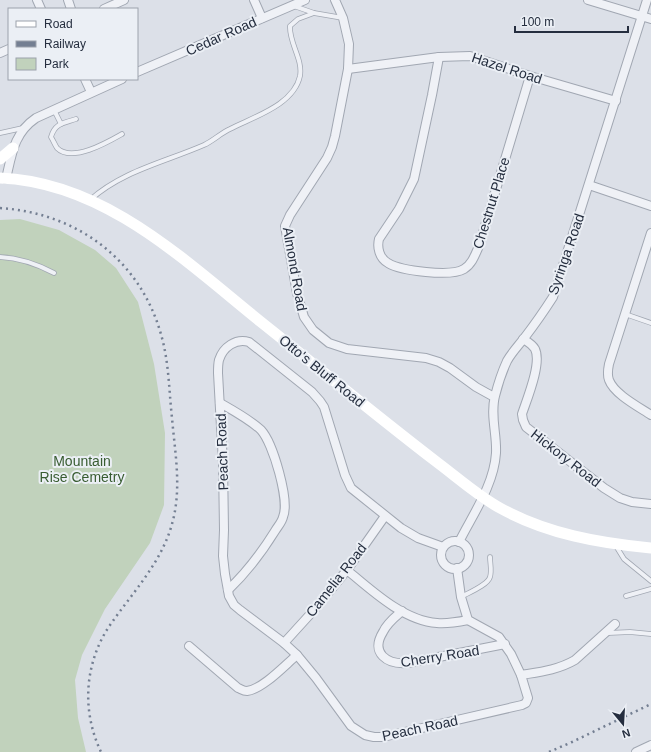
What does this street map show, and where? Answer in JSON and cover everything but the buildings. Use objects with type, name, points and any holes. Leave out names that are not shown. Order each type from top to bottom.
[{"type":"main road","points":[[0,159],[13,148]]},
{"type":"main road","name":"Otto's Bluff Road","points":[[3,178],[29,181],[50,186],[90,200],[150,234],[401,434],[498,507],[540,526],[569,535],[615,544],[651,548]]},
{"type":"street","points":[[106,8],[124,0]]},
{"type":"street","points":[[254,0],[262,18]]},
{"type":"street","name":"Cedar Road","points":[[138,72],[305,0]]},
{"type":"street","name":"Almond Road","points":[[335,0],[343,18],[349,44],[348,69],[332,147],[327,158],[290,214],[285,226],[297,293],[304,317],[313,330],[329,343],[346,349],[420,358],[439,362],[476,387],[494,397]]},
{"type":"street","name":"Syringa Road","points":[[459,542],[488,487],[495,465],[496,447],[493,412],[494,397],[507,361],[553,297],[647,0]]},
{"type":"street","points":[[591,1],[651,19]]},
{"type":"street","name":"Hazel Road","points":[[348,69],[439,57],[470,56],[530,76],[616,101]]},
{"type":"street","name":"Chestnut Place","points":[[439,57],[414,179],[399,209],[379,238],[378,244],[381,256],[386,263],[401,267],[444,274],[462,270],[471,262],[479,246],[530,76]]},
{"type":"street","points":[[85,80],[91,92]]},
{"type":"street","points":[[3,178],[13,148],[23,128],[36,118],[54,109],[120,80]]},
{"type":"street","points":[[589,185],[651,206]]},
{"type":"street","points":[[651,232],[609,364],[608,378],[613,387],[622,395],[651,415]]},
{"type":"street","name":"Hickory Road","points":[[523,338],[531,344],[535,350],[537,361],[522,414],[526,427],[604,488],[626,500],[651,504]]},
{"type":"street","points":[[220,403],[218,373],[222,353],[230,345],[239,341],[249,342],[312,392],[320,401],[328,417],[344,475],[351,488],[385,516],[418,538],[443,547]]},
{"type":"street","name":"Peach Road","points":[[220,403],[245,418],[262,431],[271,447],[281,480],[285,500],[283,517],[269,542],[246,571],[228,590]]},
{"type":"street","name":"Peach Road","points":[[220,403],[224,492],[223,556],[228,590],[234,605],[284,642],[297,655],[351,726],[360,733],[374,738],[383,737],[522,705],[526,703],[528,698],[521,675]]},
{"type":"street","name":"Camelia Road","points":[[284,642],[314,610],[347,570],[385,516]]},
{"type":"street","points":[[449,542],[459,542],[466,547],[468,556],[465,564],[457,568],[451,568],[444,564],[441,556],[443,547],[449,542]]},
{"type":"street","points":[[457,568],[460,597],[468,620]]},
{"type":"street","points":[[347,570],[373,591],[402,611],[425,622],[446,623],[468,620],[495,634],[505,644],[521,675],[568,664],[575,660],[615,624]]},
{"type":"street","name":"Cherry Road","points":[[402,611],[383,630],[379,641],[381,653],[388,661],[393,663],[408,663],[505,644]]},
{"type":"street","points":[[188,646],[238,688],[244,691],[254,689],[262,684],[297,655]]},
{"type":"street","points":[[636,752],[651,744]]},
{"type":"lane","points":[[291,6],[314,13],[343,18]]},
{"type":"lane","points":[[90,200],[102,189],[134,172],[206,145],[228,130],[269,110],[292,94],[300,74],[299,61],[293,47],[290,26],[298,19],[314,13]]},
{"type":"lane","points":[[54,109],[61,124]]},
{"type":"lane","points":[[76,118],[61,124],[54,129],[51,137],[58,149],[65,153],[75,154],[84,152],[122,134]]},
{"type":"lane","points":[[0,133],[23,128]]},
{"type":"lane","points":[[0,257],[11,257],[28,261],[54,273]]},
{"type":"lane","points":[[626,314],[651,323]]},
{"type":"lane","points":[[615,544],[624,559],[651,581]]},
{"type":"lane","points":[[460,597],[487,581],[490,576],[490,557]]},
{"type":"lane","points":[[626,596],[651,589]]},
{"type":"lane","points":[[605,633],[630,632],[651,634]]},
{"type":"green space","name":"Mountain Rise Cemetry","points":[[20,219],[59,230],[95,250],[116,268],[138,302],[154,364],[165,433],[164,505],[150,543],[105,609],[82,655],[75,680],[78,718],[86,752],[0,752],[0,220]]},
{"type":"railway","points":[[0,208],[29,212],[55,220],[80,231],[103,246],[123,264],[139,286],[152,311],[162,338],[166,358],[177,471],[177,498],[175,511],[167,539],[161,552],[153,566],[108,628],[94,658],[88,689],[89,705],[95,737],[101,752]]},
{"type":"railway","points":[[549,752],[651,704]]}]
